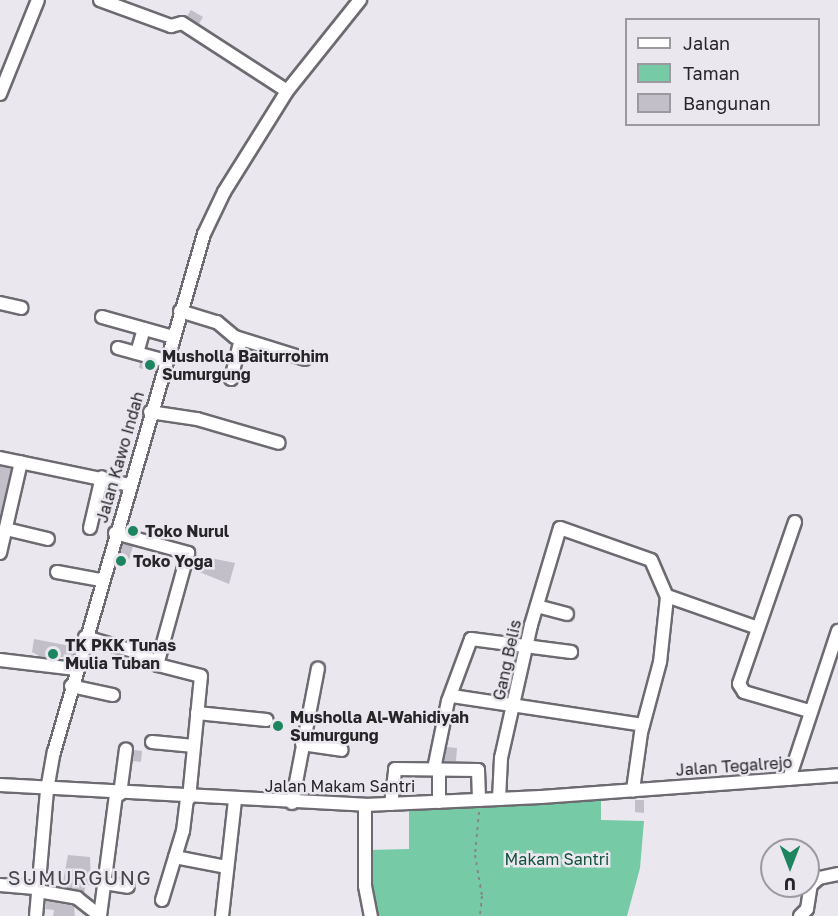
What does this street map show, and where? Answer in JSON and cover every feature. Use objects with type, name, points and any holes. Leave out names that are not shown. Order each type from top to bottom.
[{"type":"street","points":[[0,94],[38,0]]},
{"type":"street","points":[[100,0],[171,26],[182,23],[287,91]]},
{"type":"street","points":[[342,0],[357,3]]},
{"type":"street","name":"Jalan Kawo Indah","points":[[36,916],[47,790],[76,669],[180,311],[217,203],[287,91],[357,3]]},
{"type":"street","points":[[0,303],[21,308]]},
{"type":"street","points":[[180,311],[212,320],[241,339],[305,359]]},
{"type":"street","points":[[102,316],[173,337]]},
{"type":"street","points":[[137,353],[144,329]]},
{"type":"street","points":[[231,379],[241,339]]},
{"type":"street","points":[[118,348],[166,361]]},
{"type":"street","points":[[150,412],[202,420],[279,443]]},
{"type":"street","points":[[0,458],[102,477],[129,485]]},
{"type":"street","points":[[0,553],[21,462]]},
{"type":"street","points":[[90,528],[102,477]]},
{"type":"street","points":[[795,522],[740,688],[809,711]]},
{"type":"street","name":"Gang Belis","points":[[499,800],[500,765],[526,646],[558,530],[562,528],[651,560],[667,596]]},
{"type":"street","points":[[4,532],[48,539]]},
{"type":"street","points":[[115,533],[188,553],[157,665]]},
{"type":"street","points":[[57,572],[101,580]]},
{"type":"street","points":[[633,790],[643,725],[661,656],[667,596],[758,628]]},
{"type":"street","points":[[537,606],[567,614]]},
{"type":"street","points":[[789,779],[809,711],[838,631]]},
{"type":"street","points":[[85,637],[143,654],[157,665],[201,676],[188,798],[175,857],[162,900]]},
{"type":"street","points":[[439,802],[437,745],[471,639],[571,652]]},
{"type":"street","points":[[0,660],[76,669]]},
{"type":"street","points":[[292,803],[318,668]]},
{"type":"street","points":[[72,686],[113,695]]},
{"type":"street","points":[[452,696],[643,725]]},
{"type":"street","points":[[197,713],[267,720]]},
{"type":"street","points":[[153,742],[194,746]]},
{"type":"street","points":[[302,744],[342,750]]},
{"type":"street","points":[[100,916],[126,749]]},
{"type":"street","points":[[391,804],[393,770],[478,770],[479,800]]},
{"type":"street","name":"Jalan Tegalrejo","points":[[633,790],[838,775]]},
{"type":"street","name":"Jalan Makam Santri","points":[[0,785],[188,798],[365,805],[499,800],[633,790]]},
{"type":"street","points":[[222,916],[235,800]]},
{"type":"street","points":[[365,805],[365,883],[371,916]]},
{"type":"street","points":[[175,857],[227,867]]},
{"type":"street","points":[[800,916],[807,909],[812,885],[819,878],[838,874]]},
{"type":"street","points":[[104,883],[128,887]]},
{"type":"street","points":[[0,885],[38,889],[78,898],[100,916]]},
{"type":"path","points":[[479,800],[475,855],[482,896],[480,916]]},
{"type":"green space","name":"Makam Santri","points":[[601,798],[601,820],[644,821],[640,868],[627,916],[374,916],[368,850],[409,849],[409,808]]},
{"type":"building","points":[[191,10],[203,17],[199,24],[187,16]]},
{"type":"building","points":[[140,363],[157,367],[155,372],[139,368]]},
{"type":"building","points":[[0,466],[11,469],[0,516]]},
{"type":"building","points":[[123,544],[133,546],[127,567],[117,564]]},
{"type":"building","points":[[196,555],[235,563],[229,584],[192,569]]},
{"type":"building","points":[[34,639],[76,647],[73,657],[41,657],[32,652]]},
{"type":"building","points":[[447,747],[457,748],[456,761],[444,761]]},
{"type":"building","points":[[134,750],[142,751],[141,762],[133,761]]},
{"type":"building","points":[[635,800],[644,800],[644,813],[635,812]]},
{"type":"building","points":[[68,855],[90,857],[91,886],[86,885],[84,893],[62,887]]},
{"type":"building","points":[[46,901],[74,906],[75,916],[53,916],[54,910],[45,909]]},
{"type":"place","name":"Musholla Baiturrohim Sumurgung","points":[[150,365]]},
{"type":"place","name":"Toko Nurul","points":[[133,531]]},
{"type":"place","name":"Toko Yoga","points":[[121,561]]},
{"type":"place","name":"TK PKK Tunas Mulia Tuban","points":[[53,654]]},
{"type":"place","name":"Musholla Al-Wahidiyah Sumurgung","points":[[278,726]]},
{"type":"district","name":"SUMURGUNG","points":[[80,877]]}]
